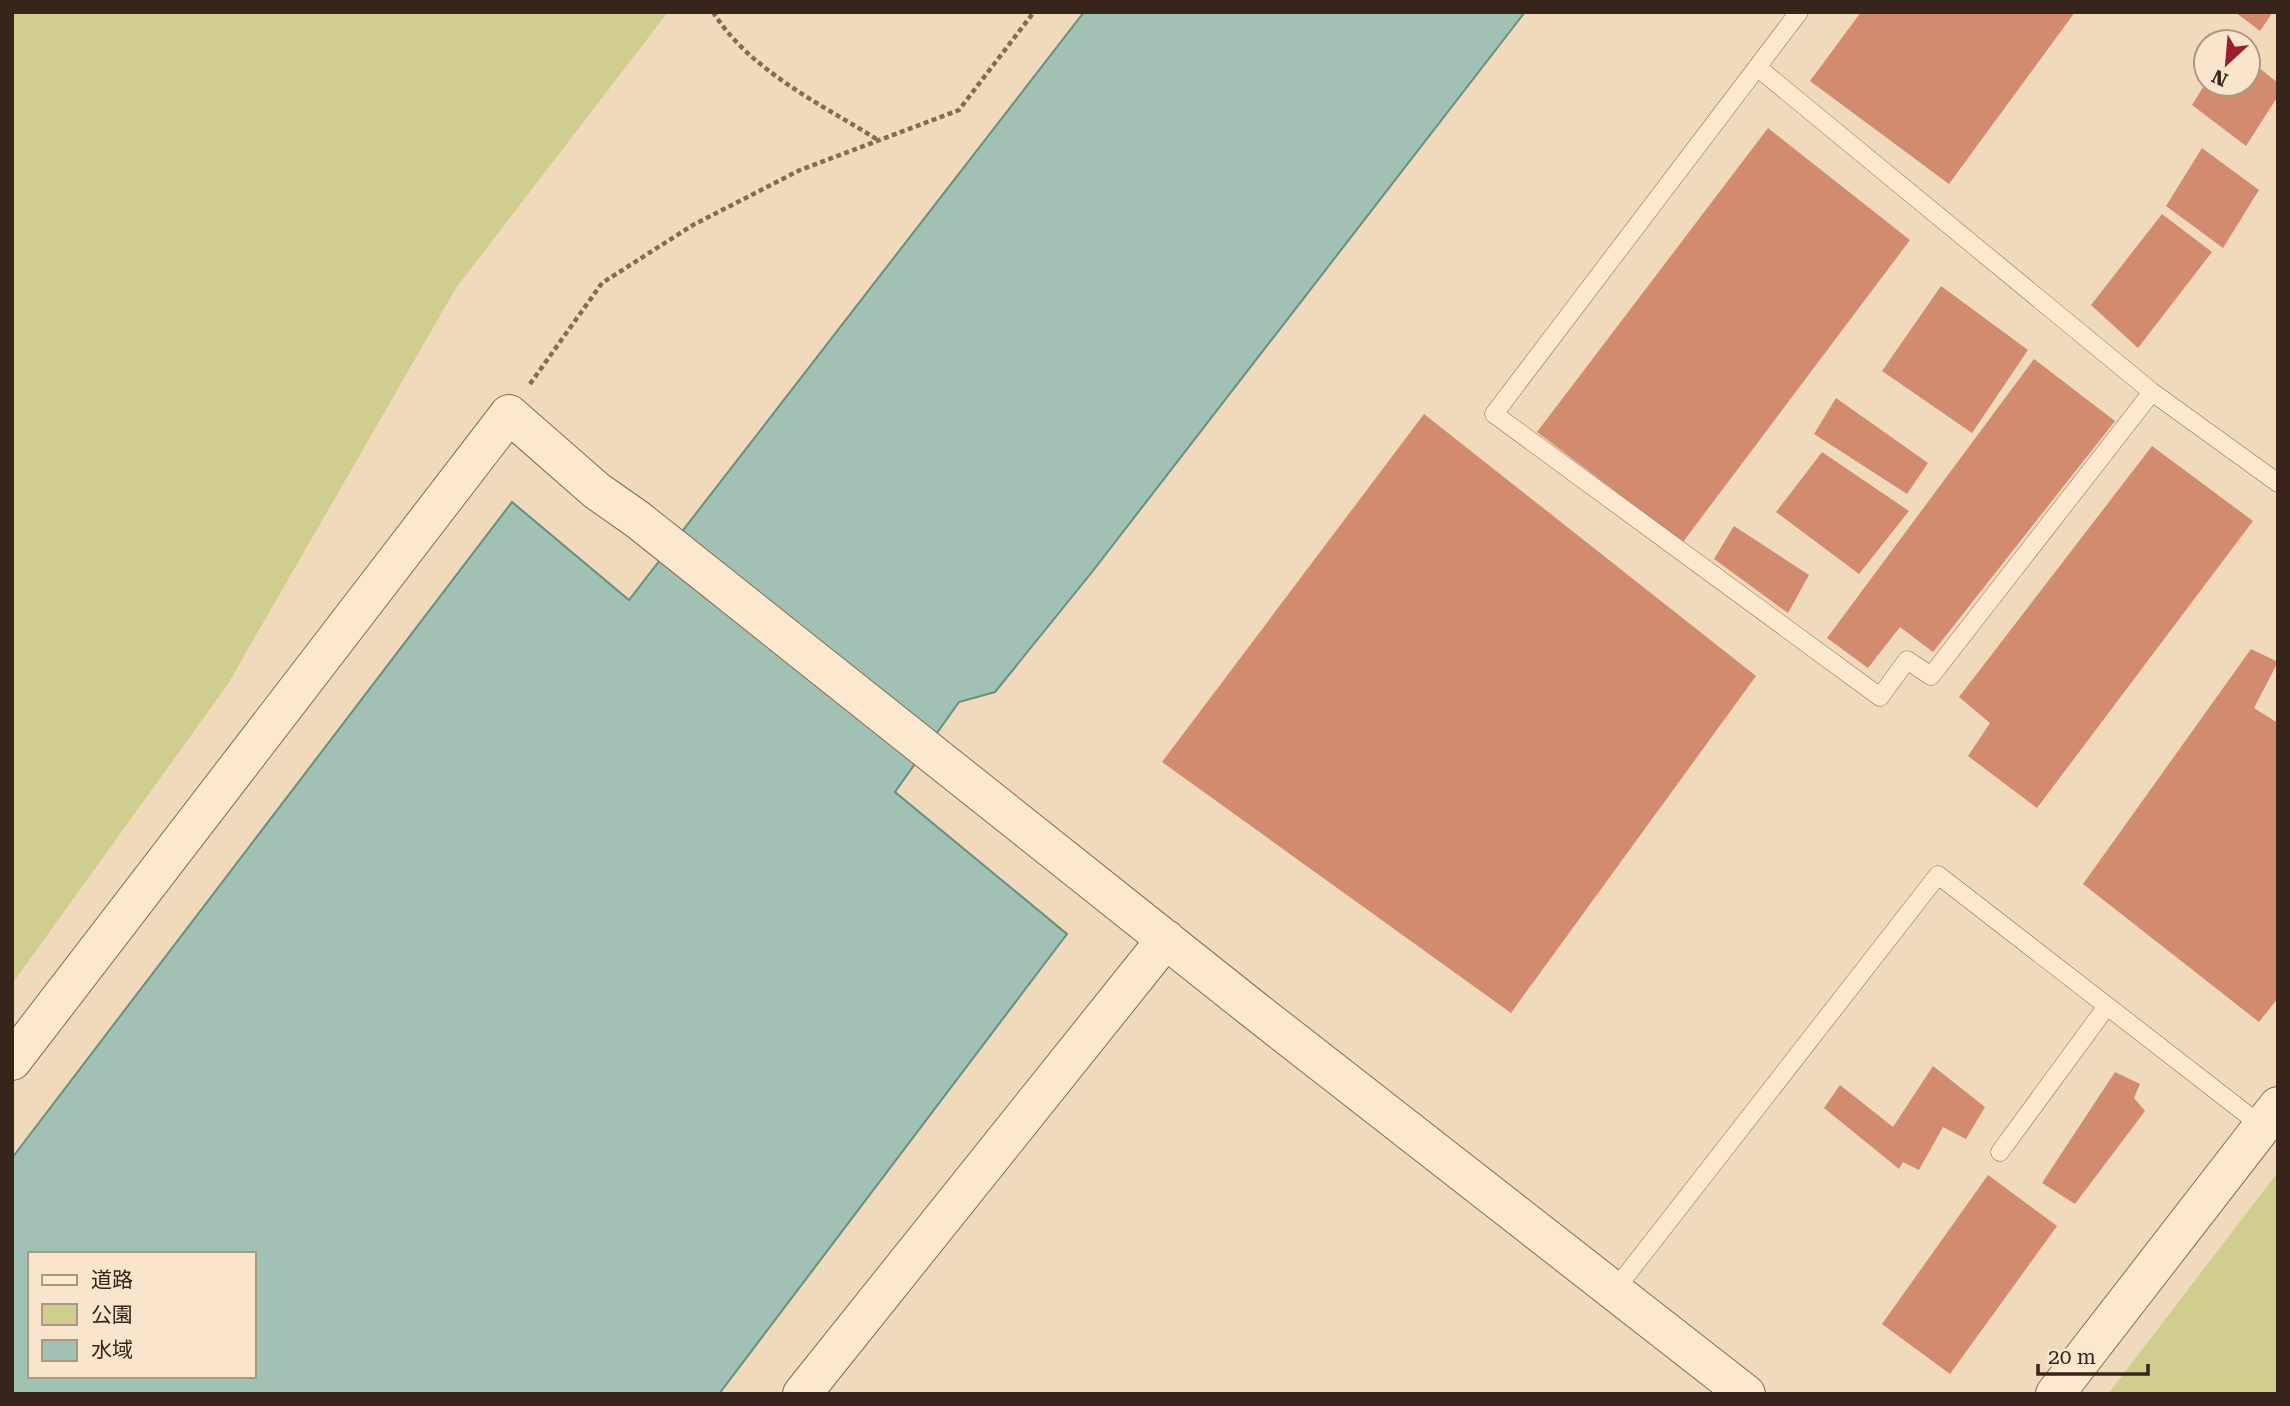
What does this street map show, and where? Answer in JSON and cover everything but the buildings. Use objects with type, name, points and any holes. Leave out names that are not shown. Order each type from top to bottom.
[{"type":"street","points":[[12,1061],[509,414],[597,491],[637,519],[1745,1394]]},
{"type":"street","points":[[802,1394],[1166,939]]},
{"type":"street","points":[[2055,1394],[2270,1116]]},
{"type":"lane","points":[[1799,12],[1494,414],[1880,697],[1907,660],[1931,676],[2152,392]]},
{"type":"lane","points":[[1757,67],[2152,392],[2278,483]]},
{"type":"lane","points":[[1614,1291],[1938,876],[2107,1006],[2270,1116]]},
{"type":"lane","points":[[2000,1152],[2107,1006]]},
{"type":"path","points":[[713,12],[728,36],[788,84],[879,140]]},
{"type":"path","points":[[509,414],[602,283],[693,225],[800,170],[959,110],[1034,12]]},
{"type":"green space","points":[[12,12],[668,12],[456,288],[228,684],[12,984]]},
{"type":"green space","points":[[2278,1172],[2278,1394],[2108,1394]]},
{"type":"water","points":[[1084,12],[1525,12],[1092,572],[995,692],[959,702],[895,792],[1067,934],[719,1394],[12,1394],[12,1158],[512,502],[629,600]]}]
